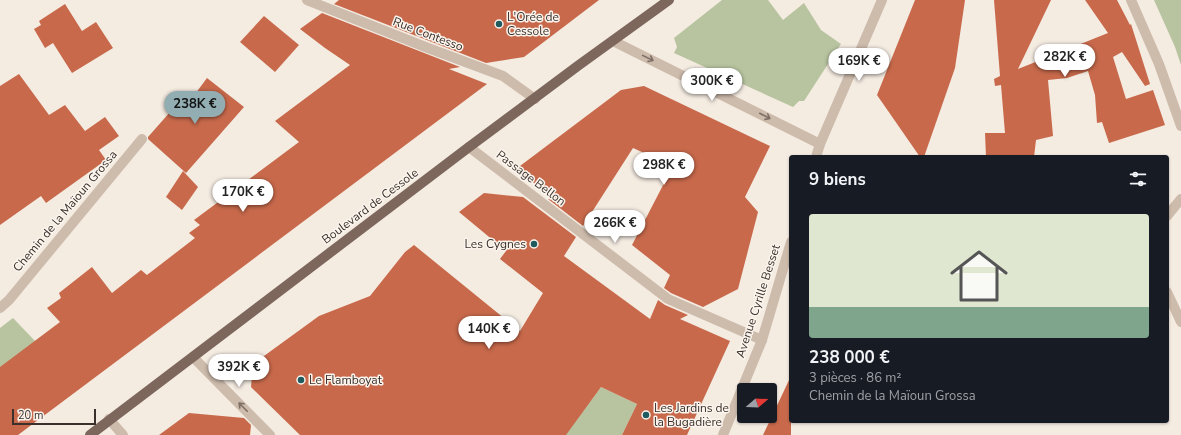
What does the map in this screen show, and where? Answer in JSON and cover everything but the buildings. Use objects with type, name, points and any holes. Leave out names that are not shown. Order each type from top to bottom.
[{"type":"main road","name":"Boulevard de Cessole","points":[[90,435],[469,147],[669,0]]},
{"type":"street","name":"Rue Contesso","points":[[307,0],[421,46],[503,76],[535,99]]},
{"type":"street","points":[[817,155],[882,0]]},
{"type":"street","points":[[1131,0],[1160,64],[1181,126]]},
{"type":"street","points":[[613,40],[820,144]]},
{"type":"street","name":"Chemin de la Maïoun Grossa","points":[[0,308],[9,300],[142,139]]},
{"type":"street","name":"Passage Bellon","points":[[469,147],[668,299],[762,340]]},
{"type":"street","points":[[1169,214],[1181,199]]},
{"type":"street","name":"Avenue Cyrille Besset","points":[[723,435],[762,340],[789,249]]},
{"type":"street","points":[[1169,296],[1181,322]]},
{"type":"street","points":[[193,357],[270,435]]},
{"type":"street","points":[[109,420],[124,435]]},
{"type":"green space","points":[[722,0],[768,0],[783,20],[804,3],[821,30],[841,44],[804,101],[799,101],[793,107],[674,53],[677,47],[674,38]]},
{"type":"green space","points":[[1154,0],[1181,0],[1181,65],[1175,47]]},
{"type":"green space","points":[[13,318],[35,341],[0,387],[0,328]]},
{"type":"green space","points":[[601,387],[637,404],[622,435],[565,435]]},
{"type":"place","name":"L'Orée de Cessole","points":[[499,24]]},
{"type":"place","name":"Les Cygnes","points":[[534,244]]},
{"type":"place","name":"Le Flamboyat","points":[[301,380]]},
{"type":"place","name":"Les Jardins de la Bugadière","points":[[646,415]]}]
